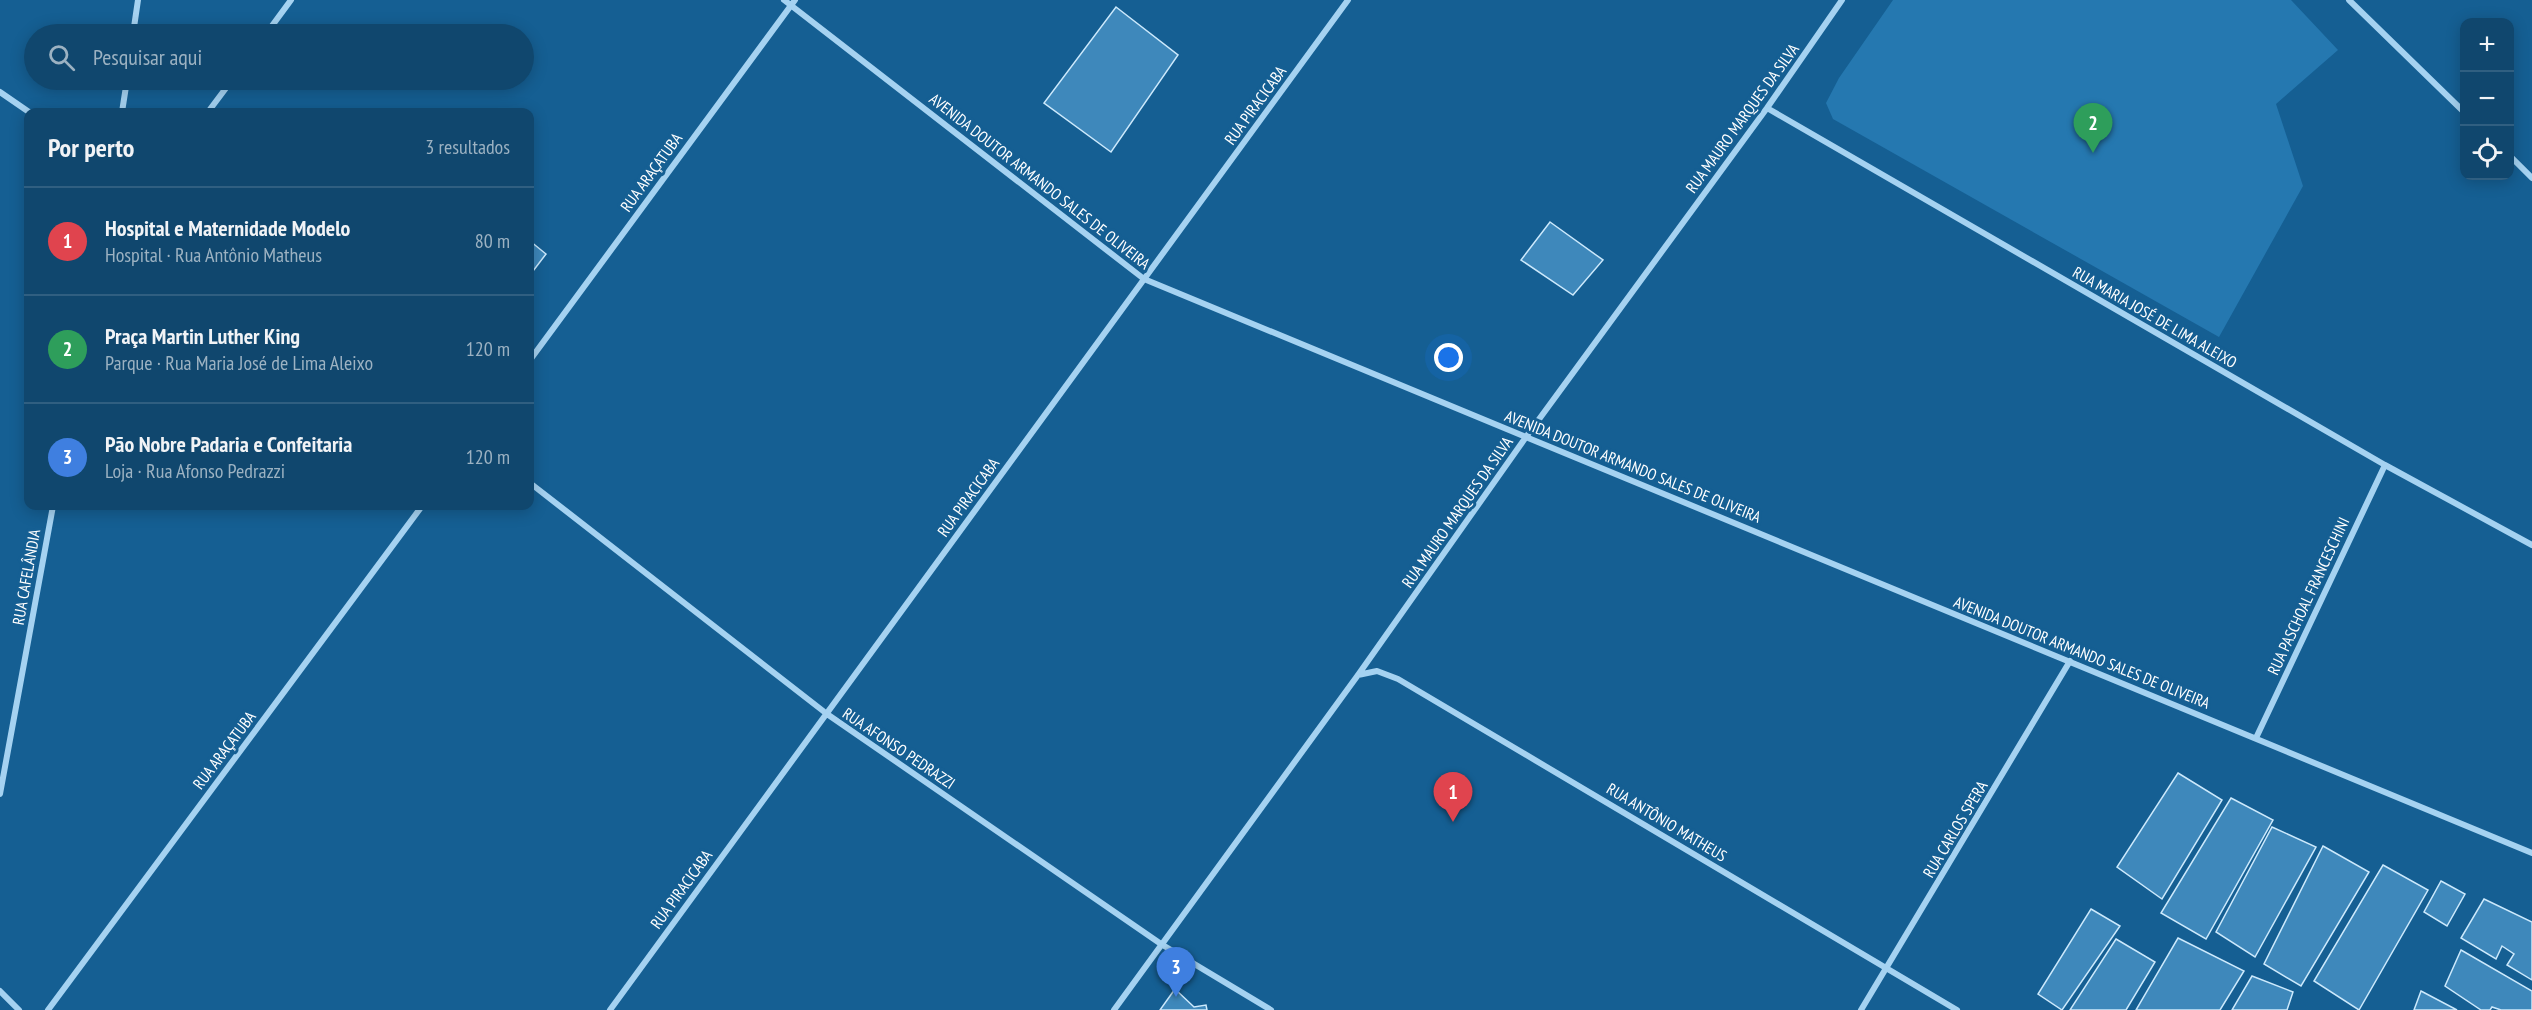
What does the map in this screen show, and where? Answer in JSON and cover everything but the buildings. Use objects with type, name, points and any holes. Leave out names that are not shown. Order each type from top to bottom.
[{"type":"street","points":[[135,24],[138,0]]},
{"type":"street","points":[[273,24],[291,0]]},
{"type":"street","name":"AVENIDA DOUTOR ARMANDO SALES DE OLIVEIRA","points":[[784,0],[793,3],[1144,279],[2532,853]]},
{"type":"street","name":"RUA PIRACICABA","points":[[610,1010],[1348,0]]},
{"type":"street","name":"RUA MAURO MARQUES DA SILVA","points":[[1114,1010],[1358,675],[1526,437],[1767,108],[1842,0]]},
{"type":"street","points":[[2349,0],[2460,108]]},
{"type":"street","name":"RUA ARAÇATUBA","points":[[534,355],[793,3]]},
{"type":"street","points":[[123,108],[125,90]]},
{"type":"street","points":[[211,108],[224,90]]},
{"type":"street","points":[[0,92],[24,109]]},
{"type":"street","name":"RUA MARIA JOSÉ DE LIMA ALEIXO","points":[[1767,108],[2385,465],[2532,545]]},
{"type":"street","points":[[2514,160],[2532,178]]},
{"type":"street","name":"RUA PASCHOAL FRANCESCHINI","points":[[2256,738],[2385,465]]},
{"type":"street","name":"RUA AFONSO PEDRAZZI","points":[[534,486],[826,714],[1161,944],[1271,1010]]},
{"type":"street","name":"RUA CAFELÂNDIA","points":[[0,794],[52,510]]},
{"type":"street","name":"RUA ARAÇATUBA","points":[[48,1010],[419,510]]},
{"type":"street","name":"RUA CARLOS SPERA","points":[[1861,1010],[2070,661]]},
{"type":"street","name":"RUA ANTÔNIO MATHEUS","points":[[1358,675],[1377,671],[1398,679],[1958,1010]]},
{"type":"street","points":[[0,991],[20,1010]]},
{"type":"shaded area","points":[[1893,0],[2291,0],[2338,50],[2276,104],[2303,186],[2219,337],[1833,119],[1826,103],[1839,78]]},
{"type":"place","name":"Praça Martin Luther King","points":[[2093,153]]},
{"type":"place","name":"Hospital e Maternidade Modelo","points":[[1453,822]]},
{"type":"place","name":"Pão Nobre Padaria e Confeitaria","points":[[1176,997]]}]
